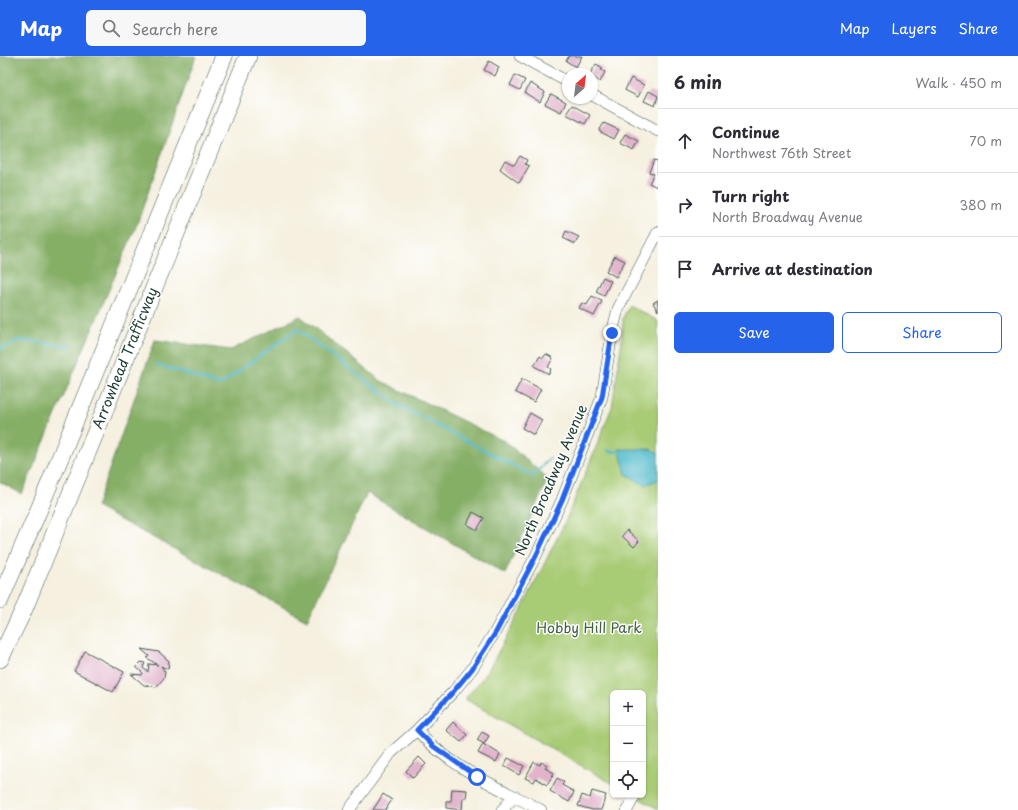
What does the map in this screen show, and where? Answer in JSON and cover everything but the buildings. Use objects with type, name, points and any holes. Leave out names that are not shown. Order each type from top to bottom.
[{"type":"highway","name":"Arrowhead Trafficway","points":[[0,600],[40,507],[224,56]]},
{"type":"highway","name":"Arrowhead Trafficway","points":[[0,659],[24,609],[248,56]]},
{"type":"street","points":[[520,56],[562,79]]},
{"type":"street","points":[[598,98],[658,131]]},
{"type":"street","name":"North Broadway Avenue","points":[[349,810],[391,753],[417,730],[453,692],[472,669],[496,632],[536,556],[562,500],[602,397],[612,333],[618,309],[658,232]]},
{"type":"street","points":[[417,730],[433,746],[460,766],[541,810]]},
{"type":"street","points":[[502,810],[515,796]]},
{"type":"street","points":[[627,810],[633,798]]},
{"type":"green space","points":[[0,56],[196,56],[137,224],[22,494],[0,482]]},
{"type":"green space","name":"Hobby Hill Park","points":[[629,305],[658,321],[658,809],[638,798],[646,798],[646,690],[610,690],[610,782],[465,699],[491,665],[521,611],[566,520],[612,407],[622,340],[623,318]]},
{"type":"green space","points":[[300,316],[381,381],[506,442],[548,479],[505,574],[367,493],[307,620],[96,507],[155,340],[231,350]]},
{"type":"water","points":[[619,449],[652,449],[658,453],[658,480],[645,485],[626,474]]},
{"type":"waterway","points":[[156,364],[220,385],[297,329],[397,404],[533,476],[550,458]]},
{"type":"waterway","points":[[0,349],[20,340],[71,346]]},
{"type":"waterway","points":[[608,451],[622,452]]},
{"type":"route","points":[[477,777],[433,746],[417,730],[453,692],[472,669],[496,632],[536,556],[562,500],[602,397],[607,373],[612,333]]}]
